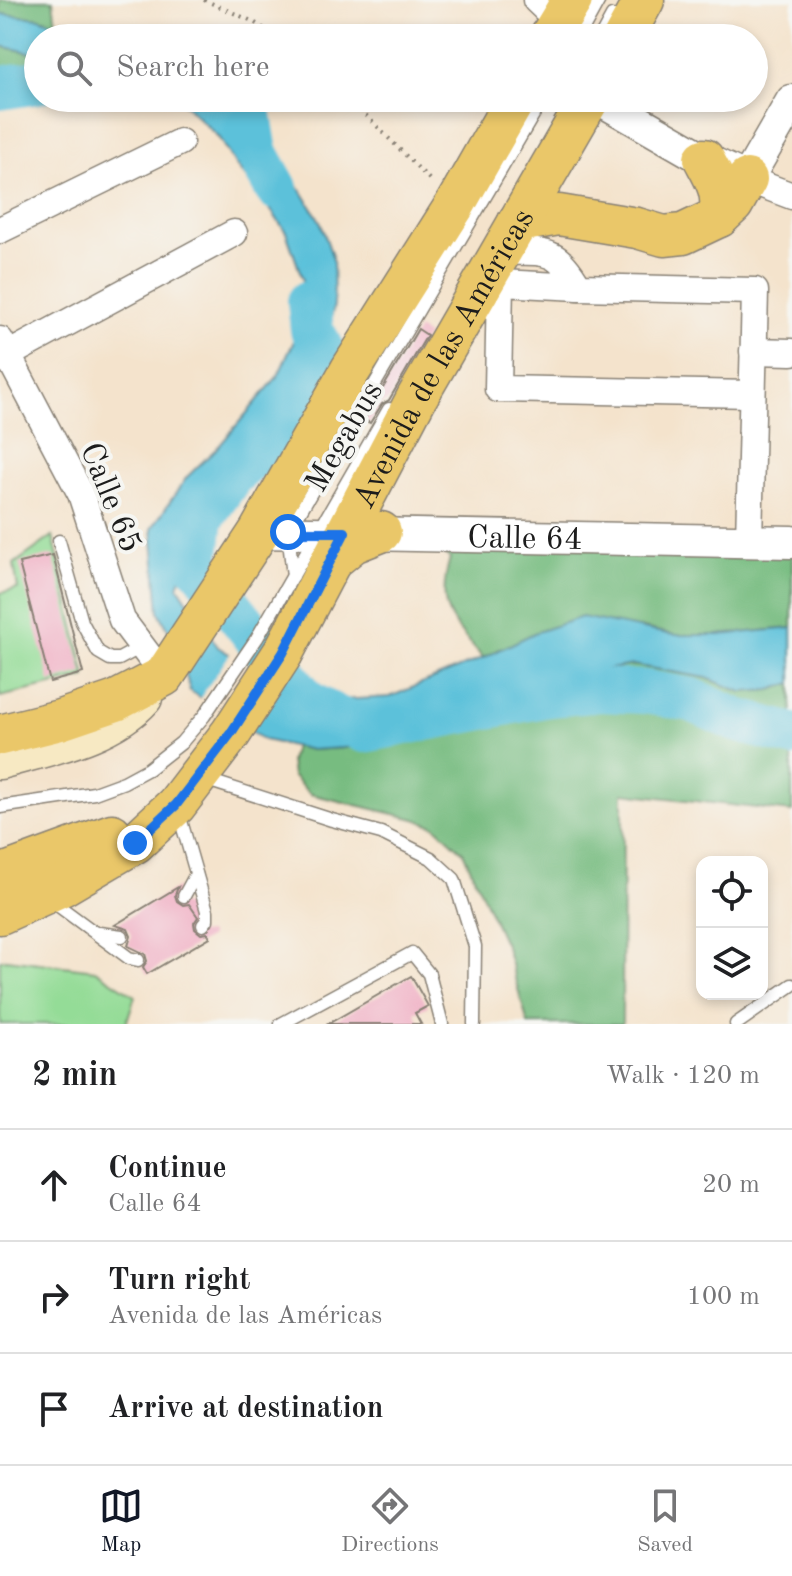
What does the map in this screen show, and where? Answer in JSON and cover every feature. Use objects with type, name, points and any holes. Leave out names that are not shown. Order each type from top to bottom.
[{"type":"main road","points":[[631,24],[644,0]]},
{"type":"main road","name":"Avenida de las Américas","points":[[0,914],[62,886],[135,843],[188,791],[218,724],[270,646],[316,543],[350,371],[455,205],[508,112]]},
{"type":"main road","name":"Avenida de las Américas","points":[[0,735],[60,720],[116,701],[210,609],[316,543],[364,497],[416,399],[582,112]]},
{"type":"main road","points":[[704,159],[718,184],[722,200],[719,217]]},
{"type":"main road","points":[[509,237],[559,215],[583,217],[664,236],[683,234],[719,217],[733,204],[747,179]]},
{"type":"main road","points":[[0,761],[113,723],[133,710],[154,661]]},
{"type":"main road","points":[[0,875],[108,836],[188,791]]},
{"type":"main road","points":[[0,931],[76,892],[135,843]]},
{"type":"street","points":[[747,179],[792,101]]},
{"type":"street","points":[[622,112],[704,159],[792,196]]},
{"type":"street","points":[[0,230],[180,142]]},
{"type":"street","points":[[3,351],[234,233]]},
{"type":"street","points":[[509,237],[548,252],[566,265],[579,287]]},
{"type":"street","points":[[749,541],[755,291],[500,283],[498,389],[752,394]]},
{"type":"street","name":"Calle 65","points":[[3,351],[81,494],[122,620],[154,661]]},
{"type":"street","points":[[753,351],[792,352]]},
{"type":"street","name":"Calle 64","points":[[316,543],[792,542]]},
{"type":"lane","points":[[559,23],[599,0]]},
{"type":"lane","points":[[608,24],[622,0]]},
{"type":"lane","name":"Megabus","points":[[316,543],[536,112]]},
{"type":"lane","name":"Megabus","points":[[316,543],[393,402]]},
{"type":"lane","points":[[59,541],[82,622],[98,652],[110,659],[154,661]]},
{"type":"lane","points":[[0,807],[94,793],[124,782],[218,724]]},
{"type":"lane","points":[[203,925],[207,920],[207,911],[196,874],[188,791],[381,833],[431,858],[454,879],[475,946],[474,1024]]},
{"type":"lane","points":[[184,896],[196,874]]},
{"type":"lane","points":[[56,904],[129,958],[138,960]]},
{"type":"lane","points":[[96,932],[122,936]]},
{"type":"lane","points":[[281,1024],[412,953],[429,974],[442,1024]]},
{"type":"lane","points":[[736,1024],[792,985]]},
{"type":"path","points":[[204,0],[257,24]]},
{"type":"path","points":[[363,112],[455,205]]},
{"type":"green space","points":[[0,0],[53,0],[56,23],[0,14]]},
{"type":"green space","points":[[0,46],[24,51],[24,86],[2,89]]},
{"type":"green space","points":[[417,534],[792,542],[792,628],[719,635],[674,635],[643,628],[502,648],[483,658],[455,624],[445,603],[444,590],[450,558]]},
{"type":"green space","points":[[53,536],[86,677],[0,697],[0,593],[18,589],[14,564]]},
{"type":"green space","points":[[633,665],[707,678],[742,692],[770,690],[792,683],[792,812],[623,793],[622,1024],[528,1024],[506,947],[463,852],[435,826],[310,794],[292,776],[290,761],[294,746],[311,750],[343,748],[404,739],[455,713],[536,681]]},
{"type":"green space","points":[[0,960],[95,970],[135,996],[126,1024],[0,1024]]},
{"type":"water","points":[[0,14],[40,18],[56,24],[24,24],[24,51],[0,46]]},
{"type":"water","points":[[192,112],[236,112],[301,190],[320,221],[333,259],[334,305],[324,352],[316,371],[271,443],[232,474],[202,518],[178,586],[218,647],[307,702],[390,697],[534,633],[582,617],[674,635],[719,635],[792,628],[792,683],[770,690],[742,692],[707,678],[633,665],[536,681],[455,713],[404,739],[311,750],[264,740],[190,691],[180,653],[159,612],[152,528],[187,477],[220,445],[278,376],[304,319],[306,289],[286,232],[218,137]]},
{"type":"pier","points":[[232,651],[253,664],[219,715],[198,701]]},
{"type":"building","points":[[418,329],[427,335],[389,400],[382,404],[370,423],[364,420]]},
{"type":"building","points":[[53,555],[83,673],[50,682],[19,563]]},
{"type":"building","points":[[178,887],[175,895],[177,901],[183,905],[189,904],[198,917],[194,923],[195,929],[201,934],[208,933],[210,937],[147,974],[143,967],[147,961],[145,954],[128,946],[131,936],[128,929],[115,925]]},
{"type":"building","points":[[411,976],[428,1006],[415,1013],[421,1024],[328,1024]]},
{"type":"waterway","points":[[0,88],[24,84]]},
{"type":"waterway","points":[[249,112],[256,152],[276,188]]},
{"type":"waterway","points":[[309,302],[312,330],[324,352],[296,412],[271,443],[232,475],[202,518],[197,563],[307,702],[364,731],[550,695],[599,690],[646,692],[692,700],[736,720],[792,735]]},
{"type":"route","points":[[135,843],[176,805],[231,733],[283,653],[345,532],[288,532]]}]
